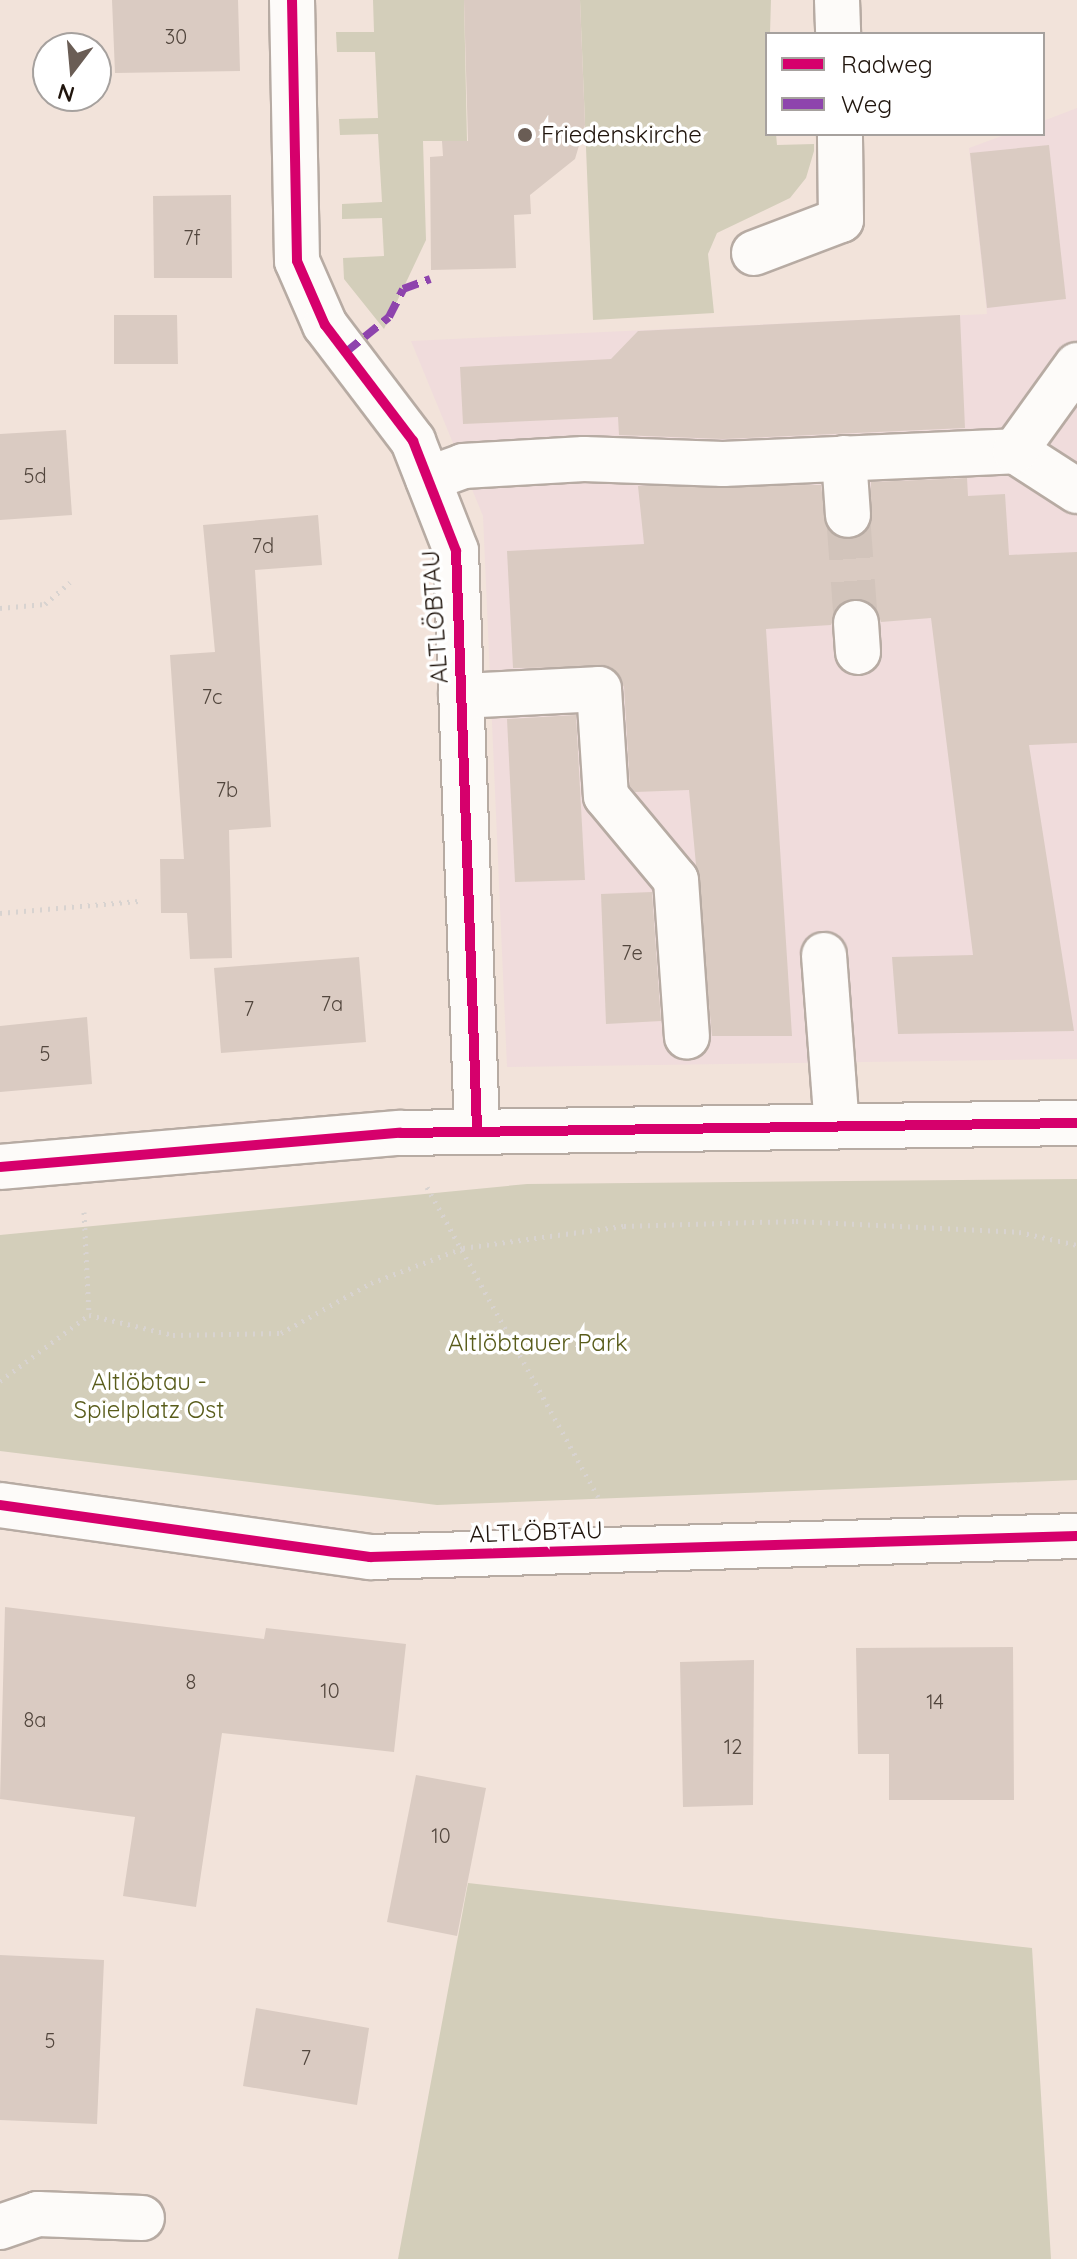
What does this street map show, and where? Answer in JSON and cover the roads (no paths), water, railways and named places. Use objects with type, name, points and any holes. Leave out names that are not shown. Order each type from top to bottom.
[{"type":"street","name":"ALTLÖBTAU","points":[[292,0],[297,261],[325,325],[413,441],[456,551],[477,1130]]},
{"type":"street","points":[[837,0],[838,32]]},
{"type":"street","points":[[754,253],[841,220],[840,136]]},
{"type":"street","points":[[1015,451],[1077,365]]},
{"type":"street","points":[[428,479],[463,466],[584,459],[723,464],[1015,451],[1077,491]]},
{"type":"street","points":[[844,458],[848,515]]},
{"type":"street","points":[[461,696],[599,689],[606,796],[676,880],[687,1037]]},
{"type":"street","points":[[824,955],[837,1126]]},
{"type":"street","points":[[0,1167],[477,1130],[1077,1123]]},
{"type":"street","name":"ALTLÖBTAU","points":[[0,1505],[370,1557],[1077,1536]]},
{"type":"street","points":[[0,2227],[38,2214],[142,2218]]},
{"type":"tunnel","points":[[848,515],[856,623]]},
{"type":"place","name":"Friedenskirche","points":[[525,135]]},
{"type":"park label","name":"Altlöbtauer Park","points":[[538,1343]]},
{"type":"park label","name":"Altlöbtau - Spielplatz Ost","points":[[149,1396]]}]
